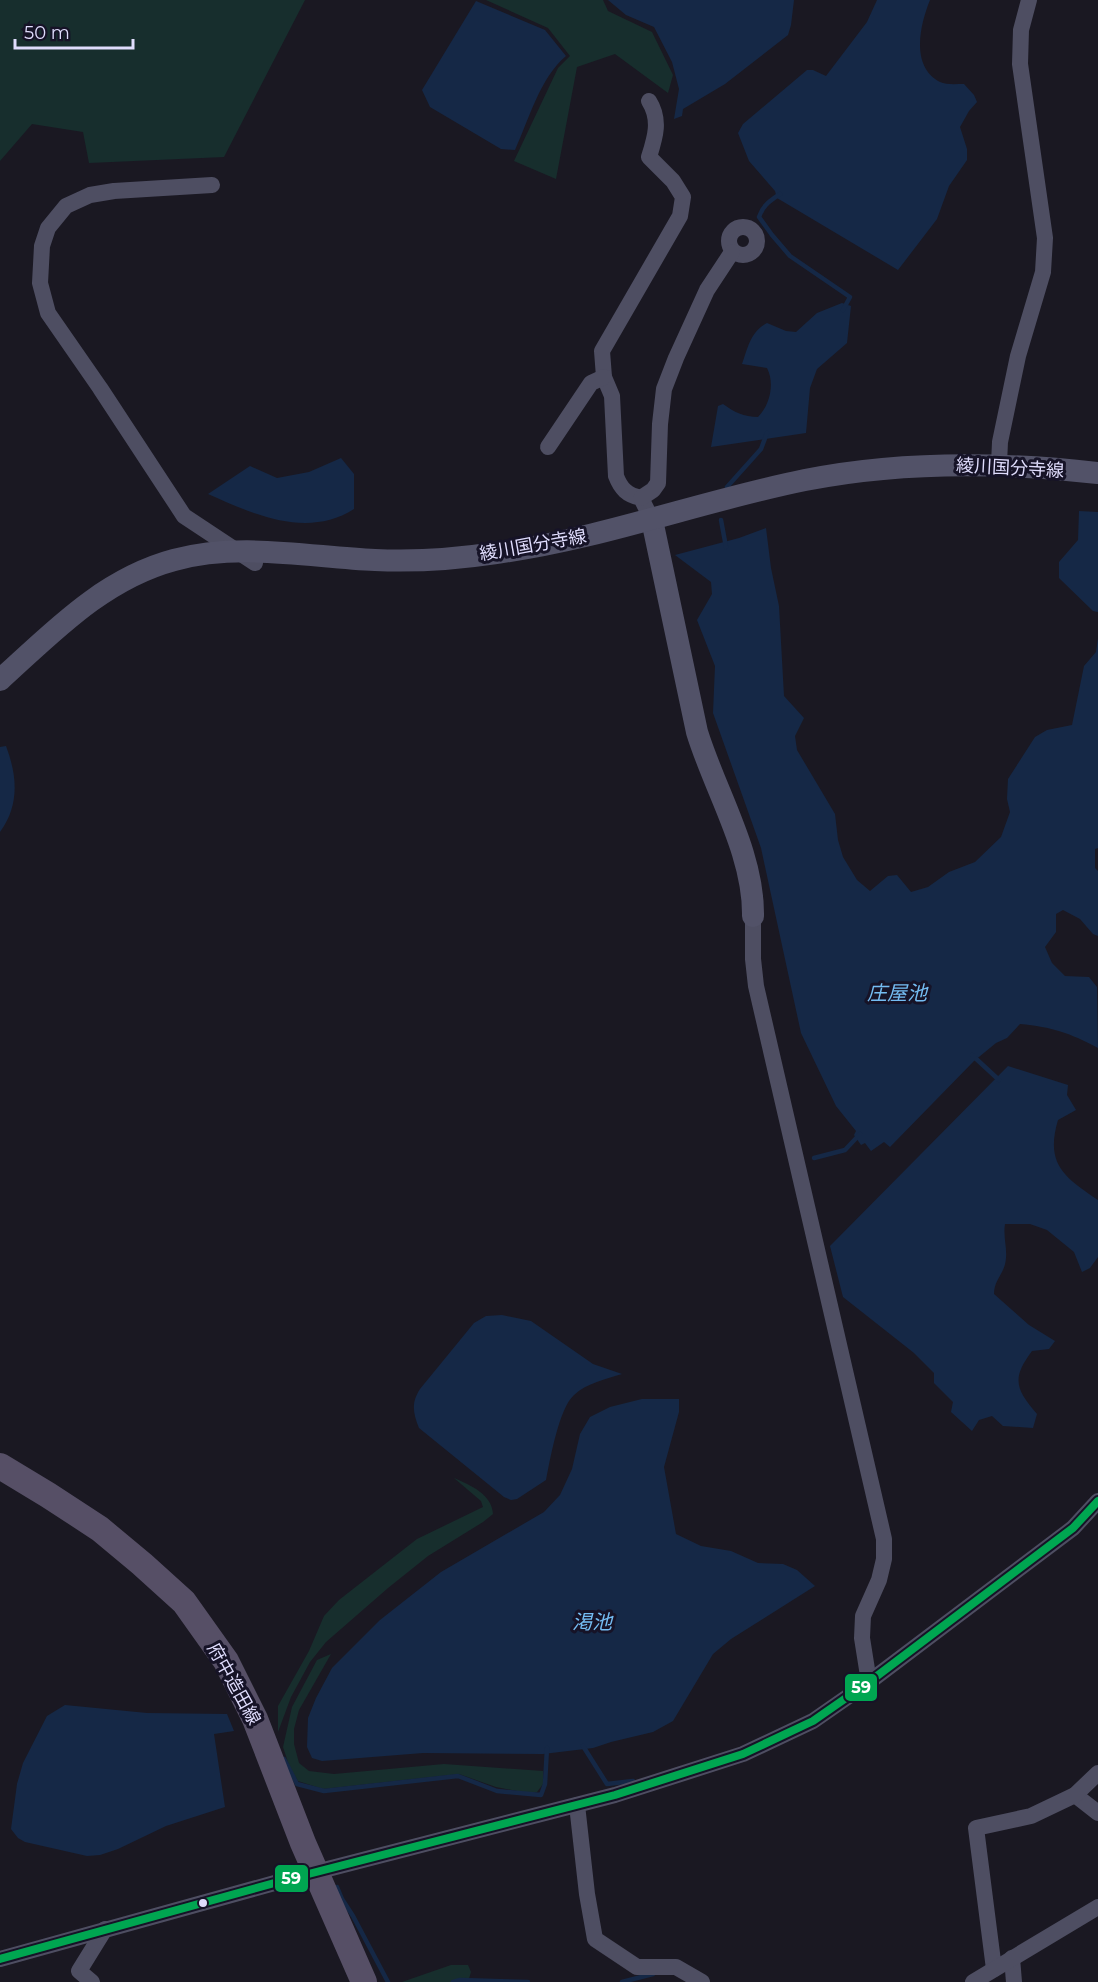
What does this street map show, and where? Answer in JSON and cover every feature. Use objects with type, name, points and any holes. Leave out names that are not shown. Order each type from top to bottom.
[{"type":"main road","name":"綾川国分寺線","points":[[0,680],[83,605],[115,584],[173,560],[200,554],[377,560],[438,559],[496,554],[569,541],[733,496],[807,479],[870,470],[999,464],[1098,473]]},
{"type":"main road","points":[[652,520],[697,732],[748,872],[753,894],[753,916]]},
{"type":"main road","name":"府中造田線","points":[[0,1466],[100,1529],[142,1564],[184,1602],[226,1661],[255,1719],[316,1872],[364,1982]]},
{"type":"street","points":[[999,464],[1000,442],[1018,356],[1043,272],[1045,238],[1020,64],[1022,30],[1029,0]]},
{"type":"street","points":[[649,101],[654,109],[657,130],[649,158],[673,181],[683,197],[680,216],[602,351],[604,377],[612,396],[616,476],[620,487],[631,496],[641,498],[653,490],[658,483],[660,423],[664,389],[707,290],[732,252]]},
{"type":"street","points":[[212,185],[114,191],[90,195],[66,206],[48,228],[42,246],[40,283],[48,313],[184,516],[248,557]]},
{"type":"street","points":[[548,447],[591,383],[604,377]]},
{"type":"street","points":[[641,498],[652,520]]},
{"type":"street","points":[[753,916],[753,959],[756,986],[884,1539],[884,1559],[879,1580],[863,1616],[861,1638],[870,1682]]},
{"type":"street","points":[[0,1959],[316,1872],[577,1805],[743,1754],[813,1721],[870,1682],[1073,1528],[1098,1501]]},
{"type":"street","points":[[994,1969],[976,1828],[1031,1816],[1075,1795],[1098,1773]]},
{"type":"street","points":[[1075,1795],[1098,1813]]},
{"type":"street","points":[[577,1805],[587,1894],[595,1939],[637,1967],[676,1966],[702,1982]]},
{"type":"street","points":[[973,1982],[1098,1907]]},
{"type":"street","points":[[92,1982],[79,1971],[105,1929]]},
{"type":"street","points":[[1012,1958],[1014,1982]]},
{"type":"green space","points":[[0,0],[305,0],[224,157],[89,163],[83,132],[32,124],[0,161]]},
{"type":"green space","points":[[486,0],[603,0],[608,11],[652,32],[673,75],[668,93],[615,54],[577,67],[556,179],[514,161],[558,68],[570,56],[548,28]]},
{"type":"green space","points":[[454,1478],[479,1491],[489,1501],[493,1514],[428,1556],[326,1642],[310,1662],[291,1697],[278,1732],[278,1706],[309,1651],[324,1616],[339,1600],[417,1539],[483,1507],[481,1501]]},
{"type":"green space","points":[[331,1654],[299,1710],[294,1729],[294,1744],[299,1763],[309,1771],[334,1774],[444,1764],[543,1771],[543,1784],[537,1792],[527,1793],[496,1787],[459,1774],[323,1789],[298,1781],[290,1768],[283,1747],[292,1707],[317,1660]]},
{"type":"green space","points":[[451,1965],[468,1965],[471,1972],[468,1982],[402,1982]]},
{"type":"water","points":[[608,0],[794,0],[788,35],[725,84],[683,109],[682,116],[674,119],[679,89],[672,62],[654,27],[626,15]]},
{"type":"water","points":[[877,0],[930,0],[923,21],[920,44],[924,66],[940,82],[964,84],[977,102],[960,127],[967,149],[967,160],[949,186],[937,219],[898,270],[777,198],[775,191],[749,161],[738,133],[743,124],[807,70],[813,70],[826,76],[867,22]]},
{"type":"water","points":[[476,1],[545,30],[566,56],[542,87],[515,150],[501,149],[430,107],[422,90]]},
{"type":"water","points":[[842,303],[851,306],[847,343],[817,369],[810,388],[806,433],[711,447],[718,406],[723,404],[739,413],[758,417],[766,406],[771,387],[767,368],[742,364],[750,341],[757,331],[767,323],[786,331],[796,332],[817,313]]},
{"type":"water","points":[[341,458],[354,474],[354,509],[336,518],[299,523],[280,520],[243,509],[208,494],[250,466],[277,478],[309,472]]},
{"type":"water","points":[[1079,511],[1098,512],[1098,612],[1093,611],[1059,578],[1059,562],[1078,540]]},
{"type":"water","name":"庄屋池","points":[[766,528],[779,606],[784,696],[804,718],[795,736],[797,750],[835,814],[838,840],[843,857],[857,880],[870,891],[888,876],[897,875],[911,892],[928,887],[949,872],[975,862],[1001,837],[1010,812],[1007,799],[1008,779],[1035,737],[1047,730],[1072,725],[1084,666],[1096,652],[1098,638],[1098,848],[1095,849],[1095,868],[1098,871],[1098,936],[1093,934],[1080,919],[1063,910],[1056,914],[1056,932],[1045,947],[1052,963],[1065,976],[1089,977],[1097,987],[1098,1048],[1060,1032],[1020,1024],[1007,1038],[996,1043],[974,1061],[890,1147],[884,1142],[871,1151],[865,1143],[861,1145],[854,1135],[856,1131],[836,1106],[801,1033],[761,848],[713,713],[715,666],[697,620],[712,594],[711,582],[675,555],[739,538]]},
{"type":"water","points":[[6,746],[13,768],[15,790],[11,811],[0,832],[0,747]]},
{"type":"water","points":[[1008,1066],[1068,1085],[1067,1095],[1076,1110],[1058,1120],[1054,1148],[1060,1168],[1076,1184],[1098,1200],[1098,1257],[1090,1268],[1082,1272],[1074,1252],[1047,1230],[1030,1224],[1005,1224],[1005,1264],[994,1294],[1029,1325],[1055,1341],[1049,1349],[1032,1351],[1021,1369],[1019,1384],[1021,1390],[1024,1398],[1037,1414],[1033,1428],[1003,1426],[992,1416],[979,1420],[972,1431],[951,1412],[953,1402],[934,1383],[934,1373],[914,1353],[843,1297],[830,1246]]},
{"type":"water","points":[[502,1315],[531,1321],[593,1364],[622,1374],[591,1384],[574,1395],[560,1422],[546,1480],[517,1499],[511,1500],[504,1497],[419,1428],[414,1408],[420,1389],[474,1323],[486,1316]]},
{"type":"water","name":"渇池","points":[[642,1399],[679,1399],[679,1412],[664,1467],[676,1534],[701,1546],[731,1551],[758,1563],[783,1564],[797,1570],[815,1586],[731,1639],[713,1654],[673,1721],[653,1732],[593,1748],[543,1754],[423,1753],[322,1761],[312,1758],[307,1747],[308,1718],[332,1668],[380,1620],[441,1572],[544,1512],[560,1495],[572,1469],[580,1434],[590,1417],[610,1407]]},
{"type":"water","points":[[65,1705],[147,1713],[227,1714],[234,1731],[214,1734],[225,1807],[166,1826],[100,1855],[87,1856],[25,1842],[18,1838],[11,1829],[17,1784],[23,1763],[47,1716]]},
{"type":"waterway","points":[[780,194],[765,206],[759,217],[790,256],[850,297],[843,310]]},
{"type":"waterway","points":[[727,487],[761,449],[767,433]]},
{"type":"waterway","points":[[721,520],[726,547]]},
{"type":"waterway","points":[[972,1055],[999,1080]]},
{"type":"waterway","points":[[814,1158],[845,1150],[860,1134]]},
{"type":"waterway","points":[[583,1746],[607,1784],[633,1781]]},
{"type":"waterway","points":[[284,1759],[297,1784],[324,1791],[458,1776],[497,1791],[541,1795],[545,1784],[547,1748]]},
{"type":"waterway","points":[[337,1887],[388,1982]]},
{"type":"waterway","points":[[622,1982],[653,1974]]},
{"type":"waterway","points":[[453,1982],[460,1980],[528,1982]]},
{"type":"transit line","name":"59","points":[[0,1959],[289,1879],[615,1795],[743,1754],[813,1721],[869,1682],[1073,1528],[1098,1501]]}]
